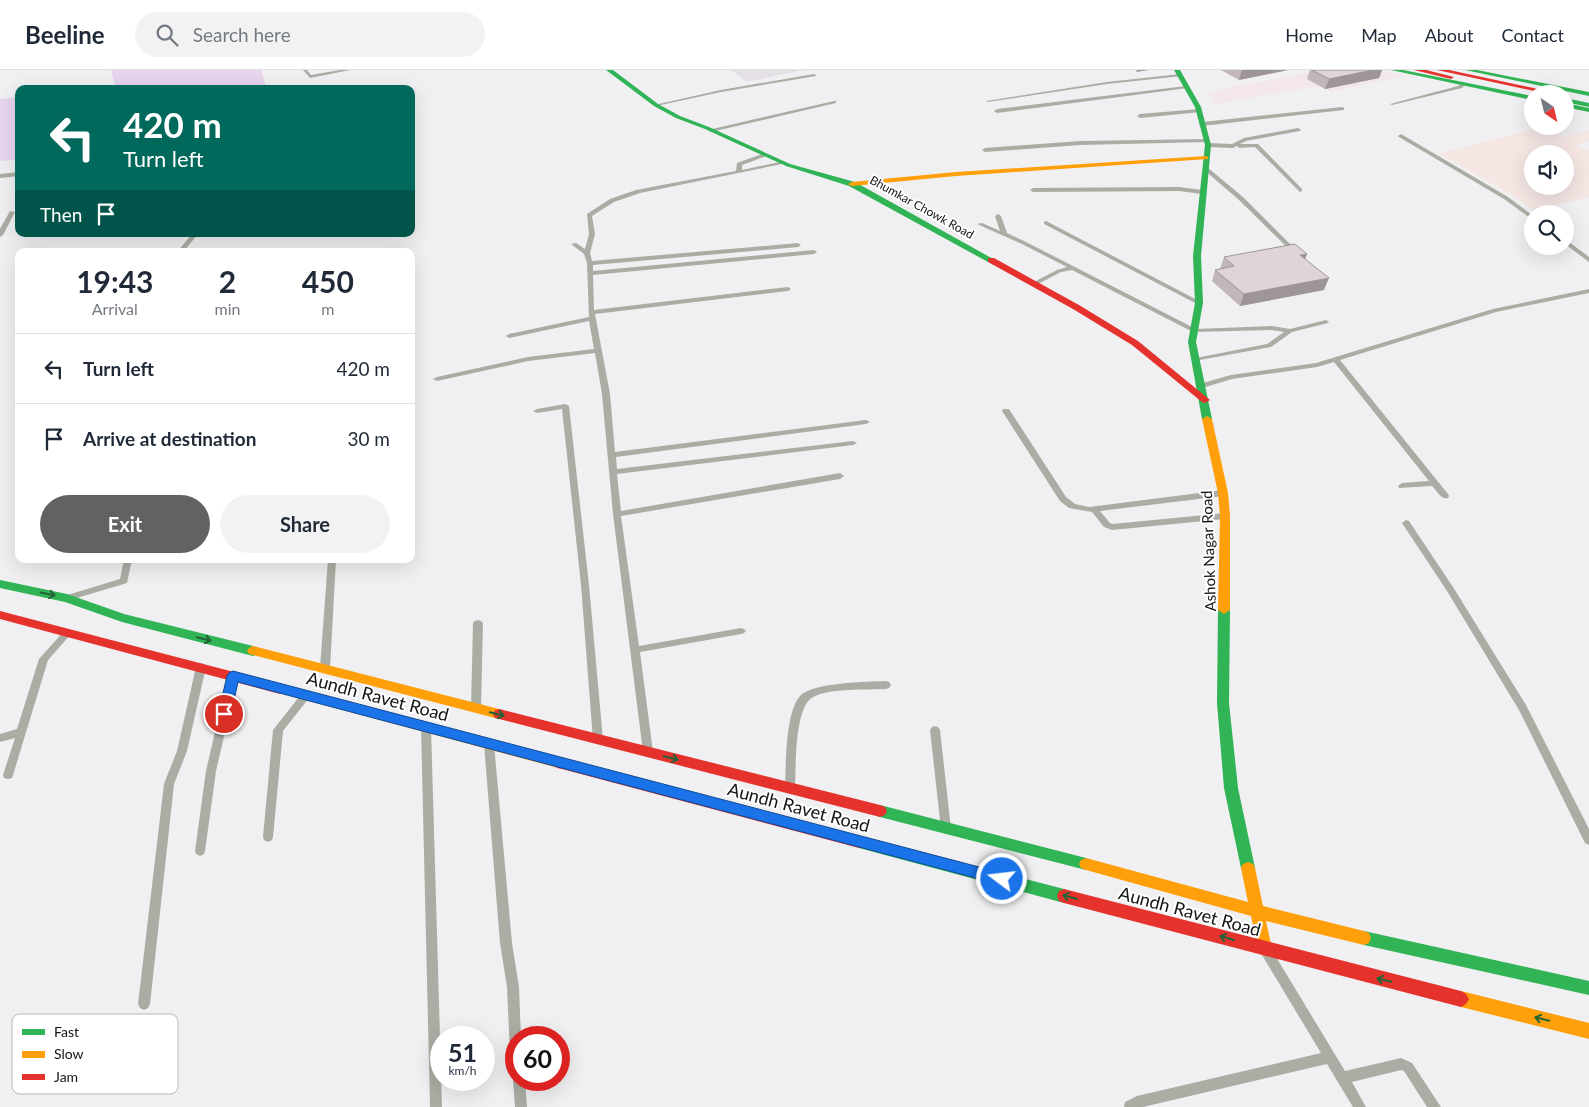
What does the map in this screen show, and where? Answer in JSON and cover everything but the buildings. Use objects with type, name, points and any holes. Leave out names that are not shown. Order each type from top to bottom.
[{"type":"main road","name":"Bhumkar Chowk Road","points":[[609,70],[656,105],[678,117],[784,163],[852,184],[1034,284],[1135,343],[1205,400]]},
{"type":"main road","points":[[1394,70],[1524,96]]},
{"type":"main road","points":[[1417,70],[1524,92]]},
{"type":"main road","points":[[1440,70],[1463,71],[1589,94]]},
{"type":"main road","points":[[1463,71],[1524,86]]},
{"type":"main road","name":"Ashok Nagar Road","points":[[1178,73],[1199,111],[1207,142],[1197,256],[1199,303],[1192,342],[1205,400],[1209,434],[1223,493],[1225,516],[1224,703],[1231,788],[1265,949]]},
{"type":"main road","points":[[1574,97],[1589,100]]},
{"type":"main road","points":[[1574,102],[1589,105]]},
{"type":"main road","points":[[1574,107],[1589,110]]},
{"type":"main road","points":[[852,184],[993,171],[1206,163]]},
{"type":"main road","name":"Aundh Ravet Road","points":[[0,584],[67,598],[122,618],[325,668],[598,740],[1134,876],[1299,923],[1589,988]]},
{"type":"main road","name":"Aundh Ravet Road","points":[[0,615],[1265,949],[1589,1031]]},
{"type":"street","points":[[305,70],[310,77],[348,70]]},
{"type":"street","points":[[988,101],[1178,73]]},
{"type":"street","points":[[656,105],[721,91],[814,76]]},
{"type":"street","points":[[1392,104],[1460,88],[1464,84]]},
{"type":"street","points":[[996,111],[1186,87]]},
{"type":"street","points":[[711,130],[834,102]]},
{"type":"street","points":[[1202,124],[1342,109]]},
{"type":"street","points":[[1140,116],[1199,111]]},
{"type":"street","points":[[1234,146],[1244,140],[1298,130]]},
{"type":"street","points":[[1401,136],[1506,198],[1524,211]]},
{"type":"street","points":[[985,150],[1080,144],[1207,142],[1234,146],[1256,145],[1300,190]]},
{"type":"street","points":[[738,172],[738,164],[765,155]]},
{"type":"street","points":[[648,752],[617,514],[606,394],[592,315],[590,263],[587,253],[592,234],[589,215],[601,205],[616,198],[659,186],[784,163]]},
{"type":"street","points":[[1206,163],[1298,256]]},
{"type":"street","points":[[0,176],[15,174]]},
{"type":"street","points":[[1033,190],[1179,190],[1202,192]]},
{"type":"street","points":[[0,214],[12,212],[0,235]]},
{"type":"street","points":[[998,216],[1004,233]]},
{"type":"street","points":[[1046,223],[1199,303]]},
{"type":"street","points":[[980,224],[1004,233],[1195,331],[1272,328],[1290,332]]},
{"type":"street","points":[[183,248],[193,237]]},
{"type":"street","points":[[574,244],[587,253]]},
{"type":"street","points":[[590,263],[798,245]]},
{"type":"street","points":[[1574,248],[1589,260]]},
{"type":"street","points":[[590,273],[814,252]]},
{"type":"street","points":[[1034,284],[1059,271],[1073,268]]},
{"type":"street","points":[[510,336],[592,315],[788,289]]},
{"type":"street","points":[[1202,386],[1230,377],[1284,370],[1334,359],[1495,310],[1589,291]]},
{"type":"street","points":[[1196,360],[1269,346],[1290,332],[1326,322]]},
{"type":"street","points":[[437,379],[528,359],[598,351]]},
{"type":"street","points":[[1334,359],[1445,496]]},
{"type":"street","points":[[536,411],[565,406],[585,577],[598,740]]},
{"type":"street","points":[[1006,411],[1063,500],[1078,509],[1096,510],[1223,493]]},
{"type":"street","points":[[612,455],[866,422]]},
{"type":"street","points":[[613,472],[853,443]]},
{"type":"street","points":[[617,514],[840,476]]},
{"type":"street","points":[[1402,486],[1434,483]]},
{"type":"street","points":[[1096,510],[1108,526],[1112,527],[1225,516]]},
{"type":"street","points":[[1406,523],[1450,589],[1523,708],[1589,840]]},
{"type":"street","points":[[67,598],[124,581],[127,563]]},
{"type":"street","points":[[325,668],[332,563]]},
{"type":"street","points":[[476,708],[478,623]]},
{"type":"street","points":[[634,650],[741,631]]},
{"type":"street","points":[[8,775],[44,660],[68,632]]},
{"type":"street","points":[[144,1004],[169,784],[182,751],[201,667]]},
{"type":"street","points":[[200,851],[211,771],[233,676]]},
{"type":"street","points":[[790,789],[796,712],[804,697],[822,689],[886,685]]},
{"type":"street","points":[[268,837],[278,730],[306,695]]},
{"type":"street","points":[[426,727],[436,1107]]},
{"type":"street","points":[[935,730],[946,829]]},
{"type":"street","points":[[0,738],[22,732]]},
{"type":"street","points":[[490,744],[506,943],[513,987],[515,1026]]},
{"type":"street","points":[[1265,949],[1360,1107]]},
{"type":"street","points":[[1130,1107],[1137,1102],[1330,1056]]},
{"type":"street","points":[[1343,1078],[1401,1064],[1408,1067],[1435,1107]]},
{"type":"street","points":[[520,1091],[521,1107]]},
{"type":"shaded area","points":[[111,70],[261,70],[266,85],[115,85]]},
{"type":"shaded area","points":[[731,70],[803,70],[747,82]]},
{"type":"shaded area","points":[[1323,70],[1377,70],[1402,76],[1331,92],[1319,86],[1214,104],[1209,94],[1217,92],[1217,90]]},
{"type":"shaded area","points":[[15,97],[15,159],[0,161],[0,99]]},
{"type":"shaded area","points":[[1589,130],[1589,141],[1577,145],[1589,151],[1589,197],[1555,205],[1526,205],[1504,190],[1439,154],[1524,132],[1524,135],[1559,135],[1564,137]]},
{"type":"traffic: fast","points":[[609,70],[656,105],[678,117],[707,128],[788,165],[852,184],[991,260]]},
{"type":"traffic: fast","points":[[1177,70],[1198,107],[1208,145],[1197,256],[1199,303],[1192,342],[1207,419]]},
{"type":"traffic: fast","points":[[1394,70],[1524,96]]},
{"type":"traffic: fast","points":[[1468,70],[1589,94]]},
{"type":"traffic: fast","points":[[1574,102],[1589,105]]},
{"type":"traffic: fast","points":[[1574,107],[1589,110]]},
{"type":"traffic: fast","points":[[0,584],[67,598],[122,618],[253,651]]},
{"type":"traffic: fast","points":[[1224,610],[1223,703],[1231,788],[1248,868]]},
{"type":"traffic: fast","points":[[880,811],[1086,864]]},
{"type":"traffic: fast","points":[[859,842],[1064,896]]},
{"type":"traffic: fast","points":[[1364,938],[1589,988]]},
{"type":"traffic: slow","points":[[852,184],[956,174],[1206,158]]},
{"type":"traffic: slow","points":[[1207,419],[1223,493],[1225,516],[1224,610]]},
{"type":"traffic: slow","points":[[253,651],[499,714]]},
{"type":"traffic: slow","points":[[280,689],[562,764]]},
{"type":"traffic: slow","points":[[1086,864],[1299,923],[1364,938]]},
{"type":"traffic: slow","points":[[1248,868],[1265,949]]},
{"type":"traffic: slow","points":[[1461,999],[1589,1031]]},
{"type":"traffic: jam","points":[[1417,70],[1451,77]]},
{"type":"traffic: jam","points":[[1440,70],[1524,87]]},
{"type":"traffic: jam","points":[[991,260],[1076,307],[1135,343],[1205,400]]},
{"type":"traffic: jam","points":[[0,615],[280,689]]},
{"type":"traffic: jam","points":[[499,714],[880,811]]},
{"type":"traffic: jam","points":[[562,764],[859,842]]},
{"type":"traffic: jam","points":[[1064,896],[1461,999]]},
{"type":"route","points":[[224,714],[233,676],[1002,879]]}]
